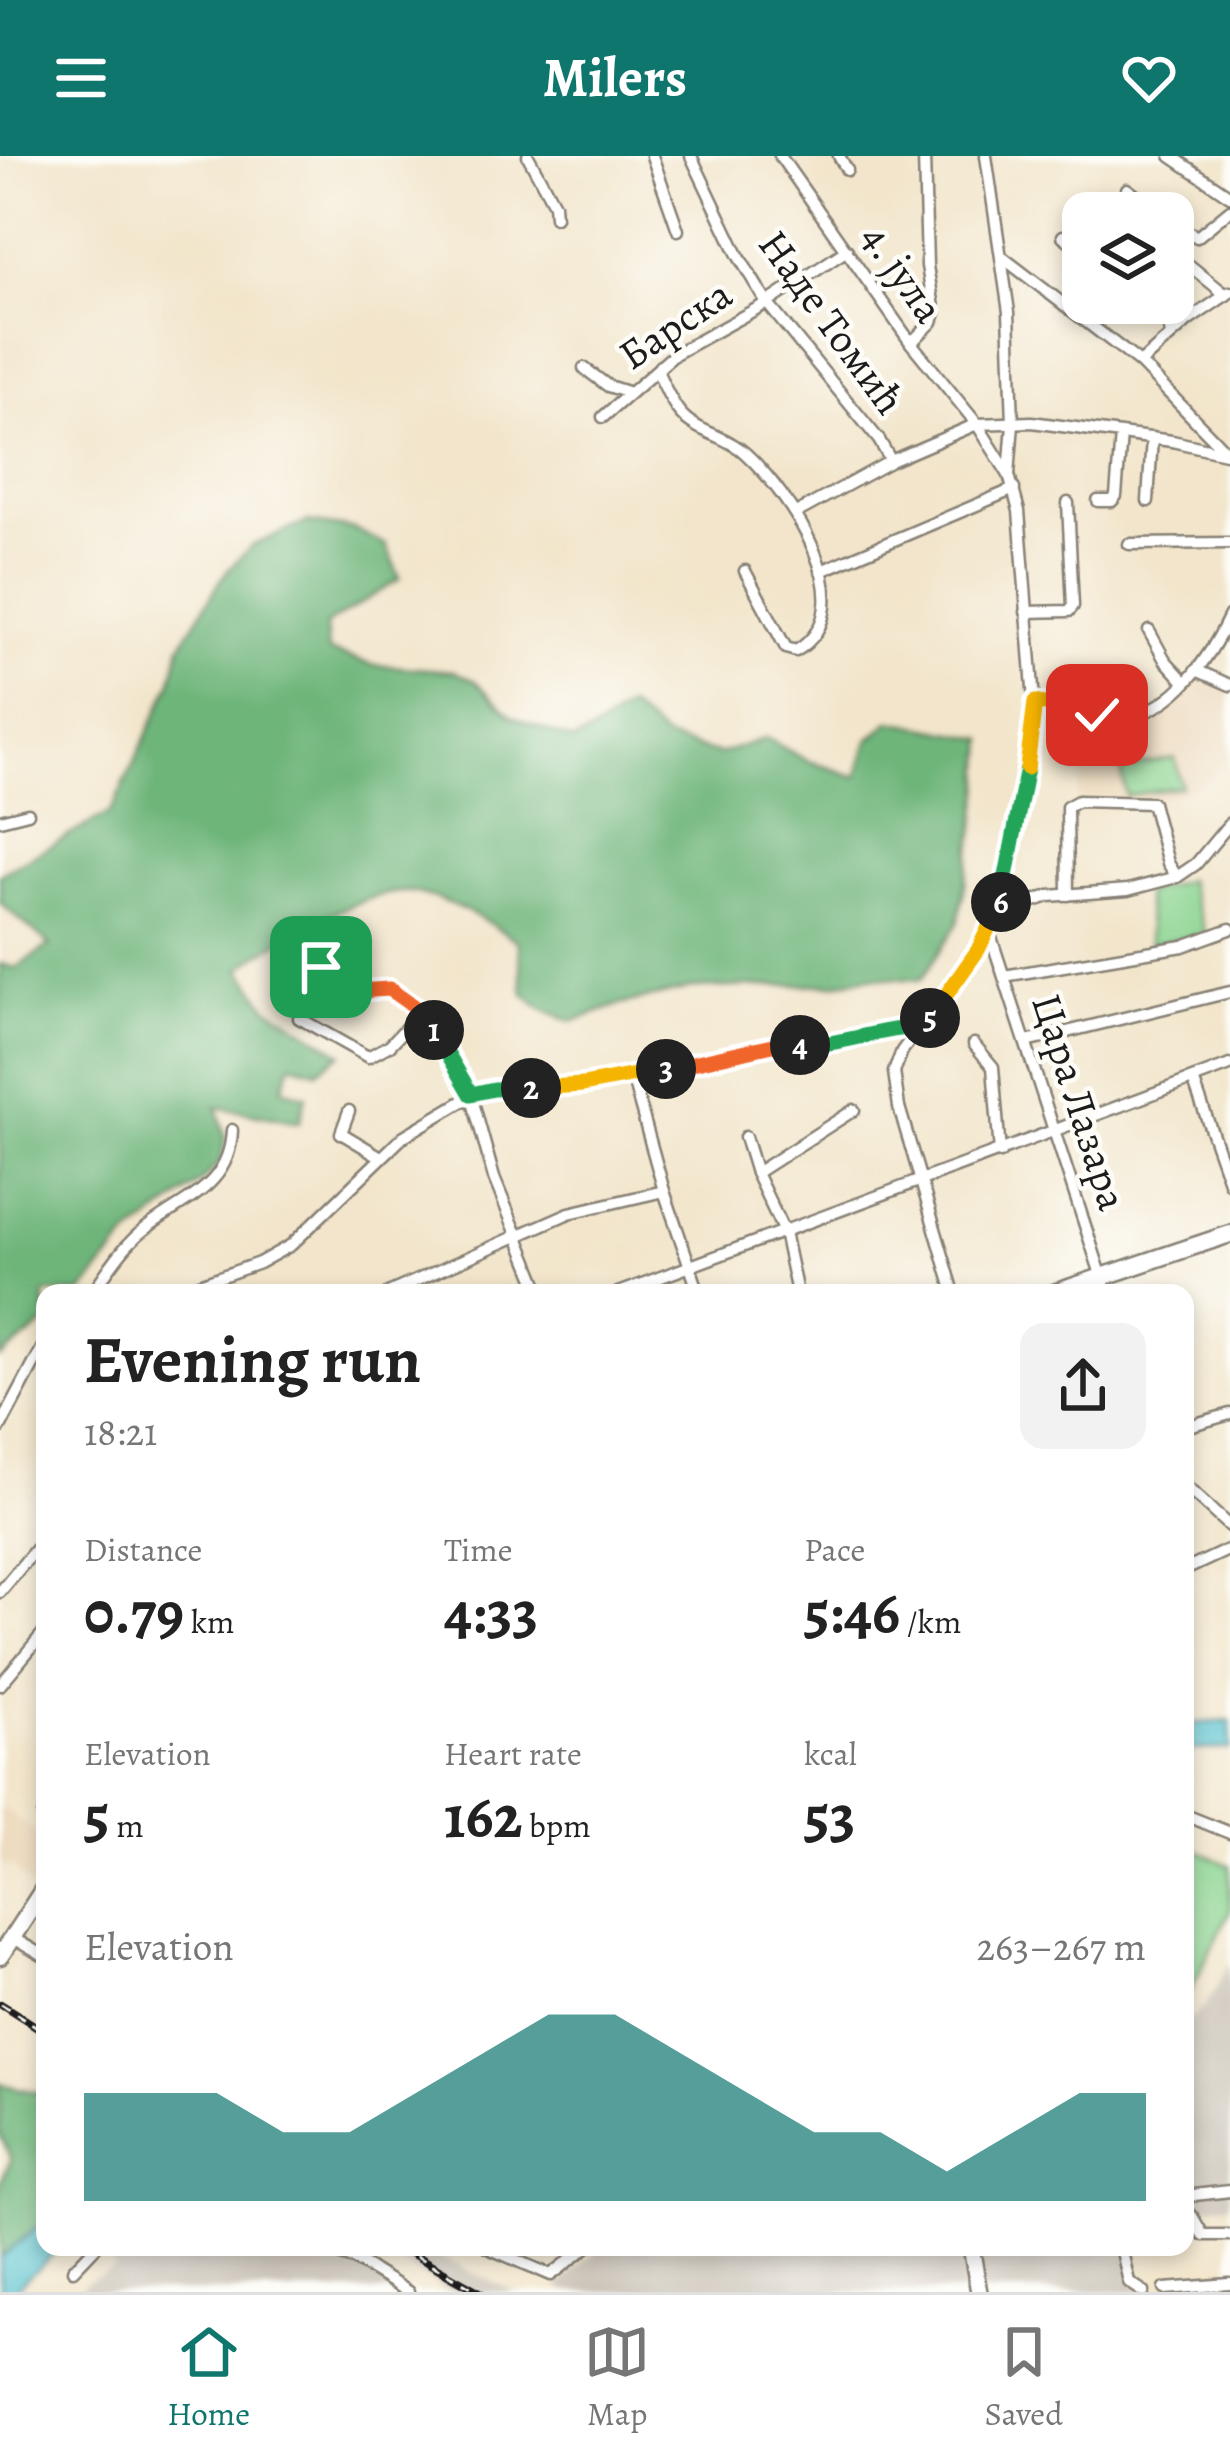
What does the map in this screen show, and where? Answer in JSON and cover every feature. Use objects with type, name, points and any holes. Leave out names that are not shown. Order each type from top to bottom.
[{"type":"main road","points":[[1107,1284],[1230,1234]]},
{"type":"main road","points":[[0,1956],[36,1901]]},
{"type":"main road","points":[[973,2256],[979,2292]]},
{"type":"street","points":[[528,156],[554,204],[555,218]]},
{"type":"street","points":[[652,156],[678,230]]},
{"type":"street","name":"Наде Томић","points":[[691,156],[738,255],[767,303],[891,461]]},
{"type":"street","name":"4. јула","points":[[780,156],[911,343],[977,424],[1009,475]]},
{"type":"street","points":[[839,156],[847,170]]},
{"type":"street","points":[[911,343],[930,325],[934,313],[927,266],[924,156]]},
{"type":"street","points":[[951,1284],[899,1107],[894,1072],[899,1056],[989,931],[996,914],[1018,816],[1035,702],[1009,475],[1013,423],[1009,312],[986,156]]},
{"type":"street","points":[[1171,156],[1230,196]]},
{"type":"street","points":[[1127,189],[1131,192]]},
{"type":"street","points":[[1194,235],[1230,210]]},
{"type":"street","name":"Барска","points":[[603,417],[660,366],[847,250]]},
{"type":"street","points":[[1002,257],[1140,362],[1228,453]]},
{"type":"street","points":[[1140,362],[1228,294],[1194,268]]},
{"type":"street","points":[[1169,324],[1172,334]]},
{"type":"street","points":[[660,366],[658,374],[680,413],[746,453],[796,513],[821,571],[824,609],[811,642],[796,651],[786,648],[745,571]]},
{"type":"street","points":[[584,368],[608,386],[630,392]]},
{"type":"street","points":[[796,513],[891,461],[977,424],[1013,423],[1152,438],[1228,453]]},
{"type":"street","points":[[1099,501],[1112,501],[1116,496],[1120,435]]},
{"type":"street","points":[[1148,501],[1152,438]]},
{"type":"street","points":[[821,571],[1014,489]]},
{"type":"street","points":[[1026,612],[1064,612],[1073,606],[1068,502]]},
{"type":"street","points":[[1129,544],[1230,543]]},
{"type":"street","points":[[1035,702],[1128,717],[1165,700],[1185,682],[1230,615]]},
{"type":"street","points":[[1149,631],[1185,682]]},
{"type":"street","points":[[1196,670],[1230,685]]},
{"type":"street","points":[[1068,895],[1067,807],[1078,802],[1152,803],[1168,863],[1177,878]]},
{"type":"street","points":[[0,820],[28,812]]},
{"type":"street","points":[[996,914],[1048,896],[1141,888],[1177,878],[1196,864],[1230,823]]},
{"type":"street","points":[[1004,976],[1183,946],[1230,929]]},
{"type":"street","name":"Цара Лазара","points":[[989,931],[1105,1284]]},
{"type":"street","points":[[307,962],[358,991],[387,988],[420,1013],[442,1040],[471,1094],[494,1178],[538,1284]]},
{"type":"street","points":[[1026,1042],[1230,992]]},
{"type":"street","points":[[299,1018],[368,1057],[389,1045],[420,1013]]},
{"type":"street","points":[[200,1284],[291,1246],[381,1156],[422,1123],[471,1094],[573,1087],[773,1045],[832,1045],[922,1028]]},
{"type":"street","points":[[974,1044],[993,1067],[1000,1153]]},
{"type":"street","points":[[643,1284],[1230,1065]]},
{"type":"street","points":[[632,1076],[696,1284]]},
{"type":"street","points":[[1192,1079],[1230,1184]]},
{"type":"street","points":[[756,1173],[854,1110]]},
{"type":"street","points":[[349,1111],[334,1134],[381,1156]]},
{"type":"street","points":[[99,1284],[132,1240],[186,1204],[220,1173],[229,1158],[232,1130]]},
{"type":"street","points":[[745,1137],[784,1232],[795,1284]]},
{"type":"street","points":[[408,1284],[584,1208],[664,1191]]},
{"type":"street","points":[[0,1428],[36,1359]]},
{"type":"street","points":[[1194,1424],[1227,1414],[1230,1431]]},
{"type":"street","points":[[1194,1494],[1230,1527]]},
{"type":"street","points":[[0,1592],[36,1549]]},
{"type":"street","points":[[1194,1566],[1230,1550]]},
{"type":"street","points":[[0,1684],[36,1642]]},
{"type":"street","points":[[1194,1819],[1230,1833]]},
{"type":"street","points":[[11,1937],[36,1952]]},
{"type":"street","points":[[1194,2194],[1230,2191]]},
{"type":"street","points":[[1194,2219],[1203,2235],[1230,2235]]},
{"type":"street","points":[[73,2270],[86,2256]]},
{"type":"street","points":[[344,2256],[408,2292]]},
{"type":"street","points":[[507,2256],[551,2275],[575,2256]]},
{"type":"street","points":[[1122,2256],[1126,2278],[1145,2292],[1230,2284]]},
{"type":"shaded area","points":[[1200,677],[1230,689],[1230,756],[1208,779],[1154,800],[1077,799],[1091,720],[1111,724],[1150,713]]},
{"type":"shaded area","points":[[0,1807],[36,1832],[36,1886],[32,1888],[11,1865],[6,1868],[0,1861]]},
{"type":"shaded area","points":[[1230,1963],[1230,2204],[1194,2207],[1194,2016]]},
{"type":"shaded area","points":[[108,2256],[341,2256],[404,2292],[75,2292],[115,2269]]},
{"type":"shaded area","points":[[392,2256],[437,2256],[515,2292],[448,2292]]},
{"type":"shaded area","points":[[593,2256],[1128,2256],[1139,2292],[567,2292],[557,2286]]},
{"type":"green space","points":[[308,522],[354,529],[386,545],[400,579],[326,625],[328,651],[373,665],[453,671],[475,681],[513,717],[573,741],[628,707],[666,739],[720,754],[766,738],[806,760],[857,777],[868,741],[891,721],[985,739],[981,793],[958,923],[921,980],[868,977],[834,984],[692,988],[571,1022],[541,1009],[524,994],[518,942],[482,919],[417,893],[399,892],[351,905],[276,944],[241,969],[267,1006],[341,1053],[317,1071],[291,1064],[282,1089],[306,1096],[299,1123],[217,1107],[225,1136],[222,1160],[201,1182],[126,1239],[89,1284],[36,1284],[36,1331],[0,1358],[0,964],[16,968],[50,945],[0,903],[0,874],[111,812],[171,684],[181,645],[226,572],[253,545]]},
{"type":"green space","points":[[1175,758],[1181,786],[1126,796],[1121,768]]},
{"type":"green space","points":[[1187,880],[1206,934],[1150,944],[1145,893]]},
{"type":"green space","points":[[1194,1848],[1230,1866],[1230,1910],[1194,1984]]},
{"type":"green space","points":[[0,2084],[36,2092],[36,2228],[0,2258],[0,2183],[11,2160],[0,2134]]},
{"type":"water","points":[[1230,1721],[1230,1749],[1194,1750],[1194,1723]]},
{"type":"water","points":[[36,2228],[36,2256],[51,2256],[12,2292],[0,2292],[0,2258]]},
{"type":"railway","points":[[1,2004],[36,2026]]},
{"type":"railway","points":[[416,2256],[480,2292]]},
{"type":"route","points":[[321,967],[358,991],[386,988],[413,1006],[442,1040],[471,1094],[583,1085],[773,1045],[832,1045],[922,1028],[978,950],[996,914],[1018,816],[1035,702],[1097,715]]}]
